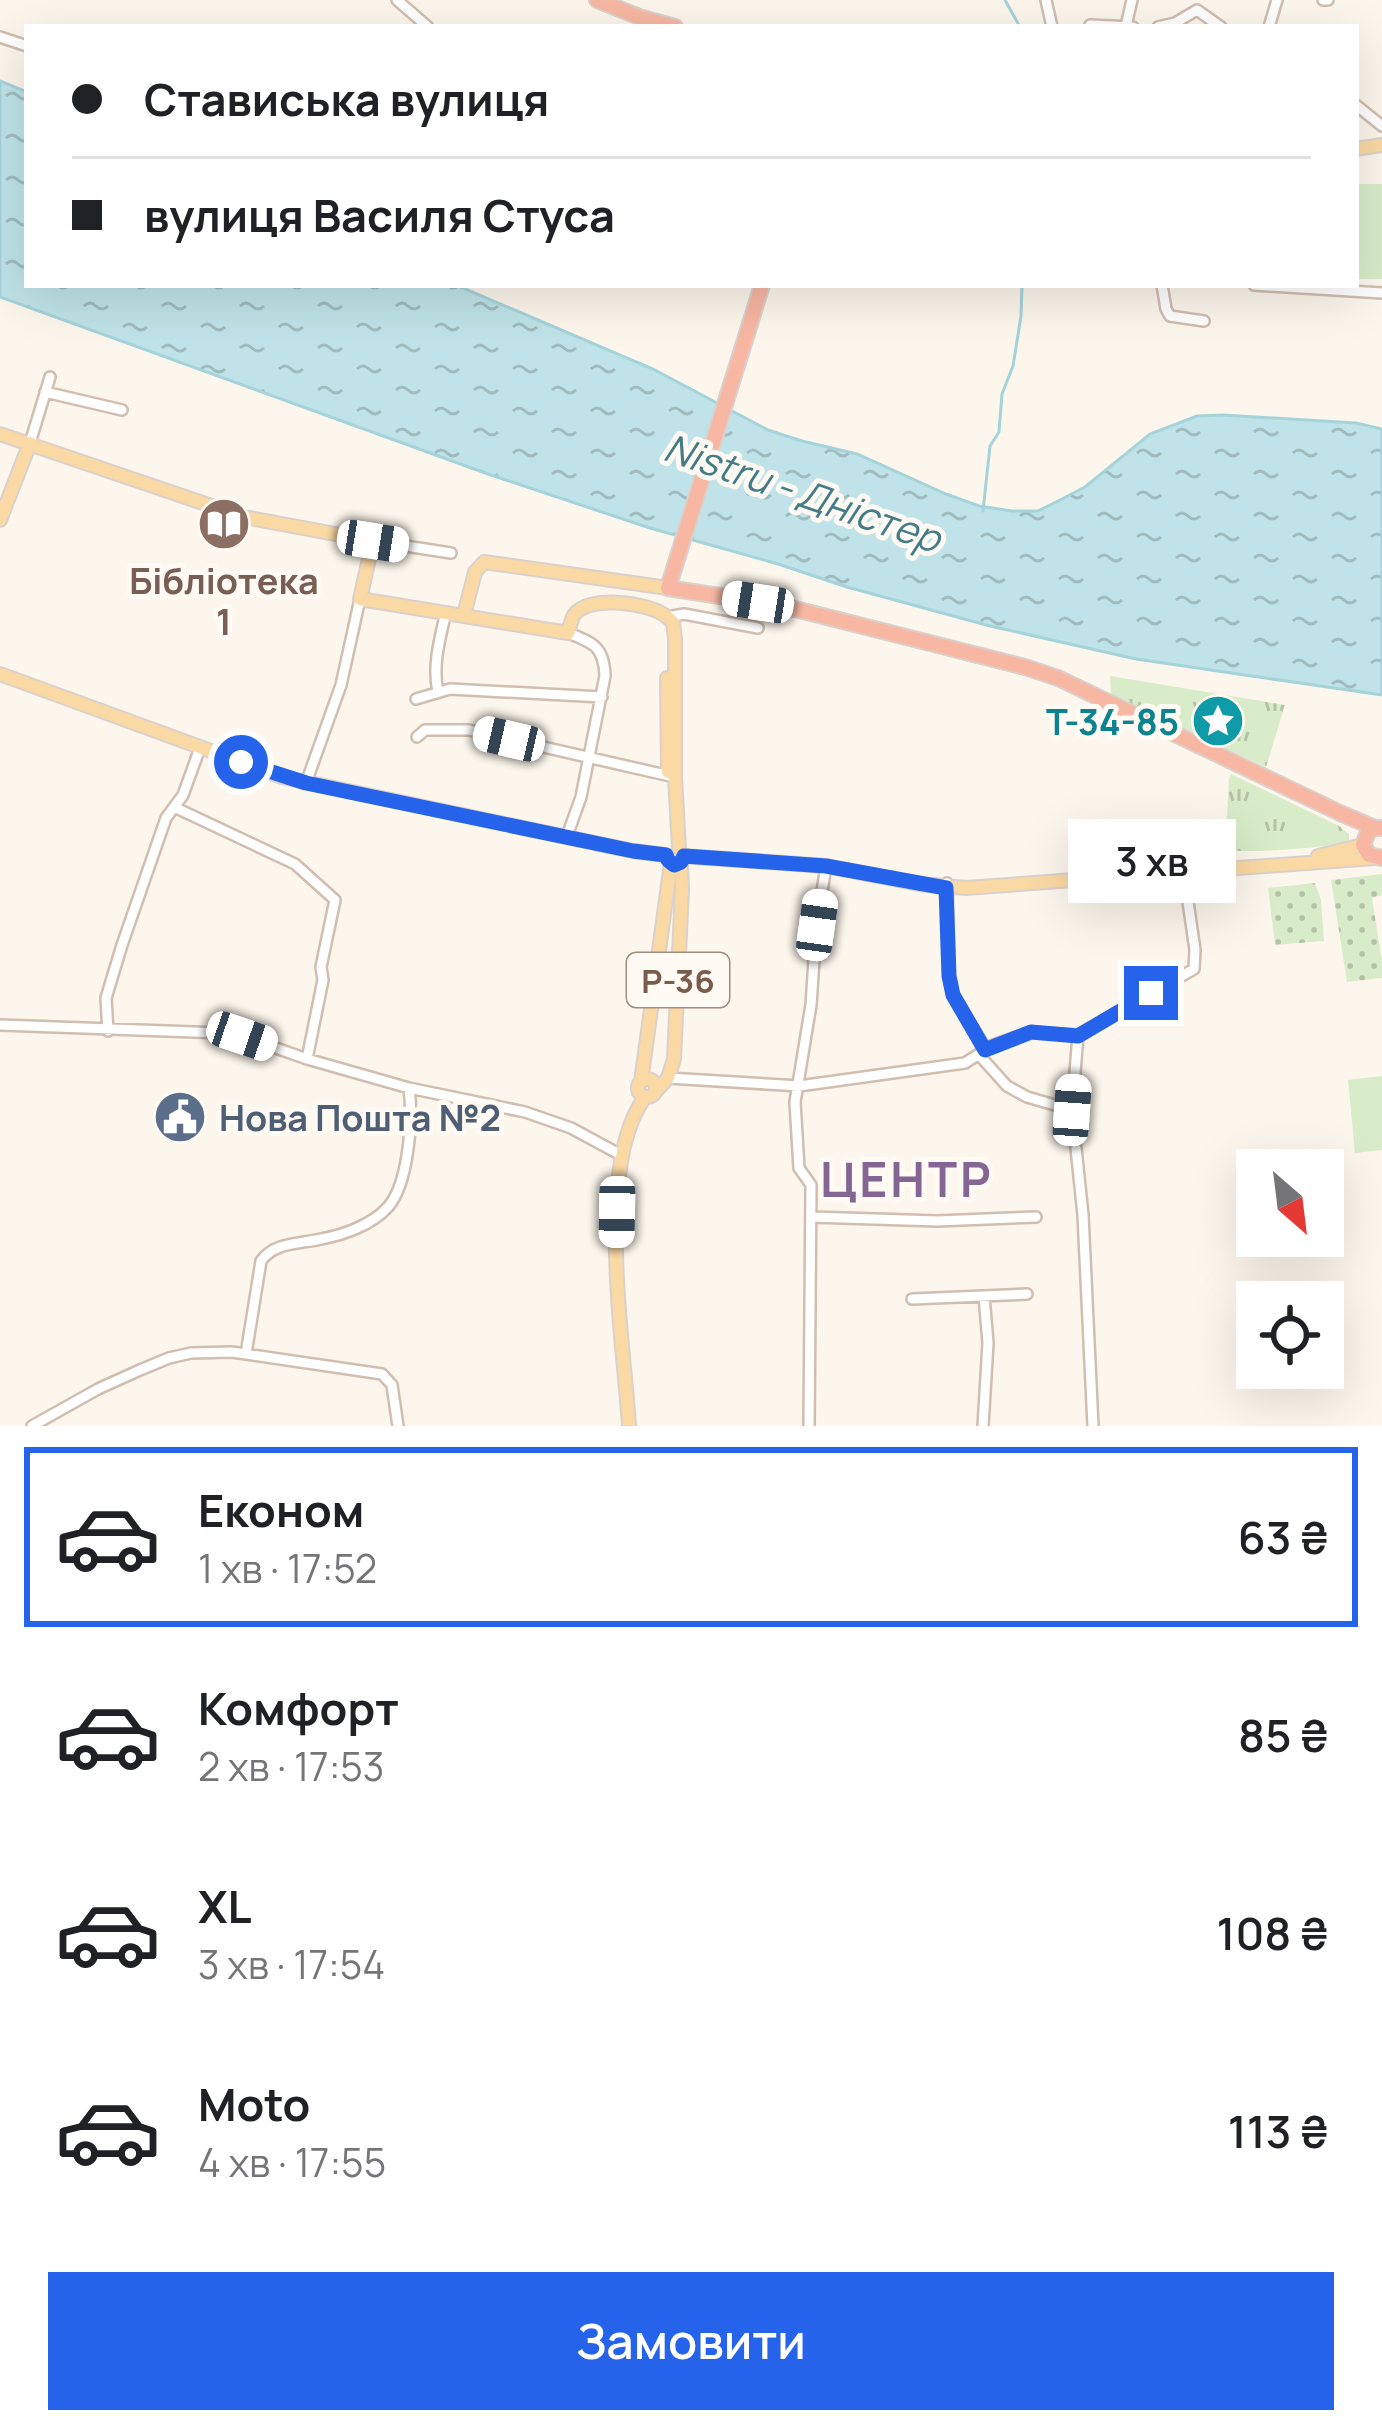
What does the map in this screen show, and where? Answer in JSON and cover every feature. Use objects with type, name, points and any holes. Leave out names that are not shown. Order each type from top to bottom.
[{"type":"highway","points":[[597,0],[664,24]]},
{"type":"highway","points":[[758,602],[668,588],[763,288]]},
{"type":"highway","points":[[787,607],[1058,678],[1340,814],[1379,828]]},
{"type":"highway","points":[[1340,814],[1369,855],[1378,858]]},
{"type":"highway","points":[[1363,844],[1367,832],[1379,828]]},
{"type":"main road","points":[[0,434],[244,517],[373,541],[360,598],[568,634],[573,615],[595,604],[636,604],[658,609],[667,617]]},
{"type":"main road","points":[[0,520],[30,443]]},
{"type":"main road","points":[[464,615],[479,566],[491,561],[668,588]]},
{"type":"main road","name":"Р-36","points":[[667,617],[673,622],[675,639],[672,776],[682,909],[674,1059],[668,1078]]},
{"type":"main road","points":[[0,674],[306,783],[633,851],[826,866],[946,885],[1378,858]]},
{"type":"main road","points":[[1184,871],[1332,854],[1363,844]]},
{"type":"main road","points":[[676,855],[826,862],[946,885]]},
{"type":"main road","name":"Р-36","points":[[651,1094],[639,1092],[676,855]]},
{"type":"main road","points":[[629,1426],[616,1271],[621,1155],[638,1107],[668,1078]]},
{"type":"street","points":[[398,0],[425,24]]},
{"type":"street","points":[[1171,24],[1197,10],[1217,24]]},
{"type":"street","points":[[1162,288],[1170,316],[1204,321]]},
{"type":"street","points":[[1302,288],[1382,293]]},
{"type":"street","points":[[30,443],[50,377]]},
{"type":"street","points":[[45,392],[122,410]]},
{"type":"street","points":[[373,541],[451,554]]},
{"type":"street","points":[[306,783],[341,685],[360,598]]},
{"type":"street","points":[[438,692],[439,641],[446,612]]},
{"type":"street","points":[[667,617],[684,614],[758,628]]},
{"type":"street","points":[[567,836],[581,797],[602,697],[604,658],[588,640],[568,634]]},
{"type":"street","points":[[416,699],[450,689],[602,697]]},
{"type":"street","points":[[417,737],[425,730],[469,730],[672,776]]},
{"type":"street","points":[[109,1030],[106,998],[166,818],[183,795],[200,748]]},
{"type":"street","points":[[174,807],[295,864],[335,900],[308,1059]]},
{"type":"street","points":[[809,1426],[812,1185],[800,1168],[795,1102],[826,866]]},
{"type":"street","points":[[668,1078],[799,1087],[964,1064],[1031,1032],[1078,1036],[1194,969],[1184,871]]},
{"type":"street","points":[[946,885],[953,995],[982,1053],[1007,1087],[1072,1110]]},
{"type":"street","points":[[0,1025],[242,1036],[409,1088],[525,1112],[621,1155]]},
{"type":"street","points":[[1078,1036],[1072,1110],[1083,1215],[1093,1426]]},
{"type":"street","points":[[246,1354],[261,1262],[267,1252],[357,1228],[386,1210],[394,1197],[407,1145],[409,1088]]},
{"type":"street","points":[[811,1217],[938,1221],[1036,1217]]},
{"type":"street","points":[[912,1299],[1027,1294]]},
{"type":"street","points":[[983,1426],[988,1343],[984,1296]]},
{"type":"street","points":[[32,1426],[98,1389],[169,1358],[213,1351],[382,1374],[392,1385],[398,1426]]},
{"type":"green space","points":[[1359,184],[1382,184],[1382,279],[1359,279]]},
{"type":"green space","points":[[1110,676],[1285,705],[1266,767],[1111,695]]},
{"type":"green space","points":[[1231,774],[1339,826],[1349,840],[1289,850],[1225,850]]},
{"type":"green space","points":[[1382,874],[1382,895],[1372,898],[1382,978],[1347,982],[1331,880]]},
{"type":"green space","points":[[1315,883],[1324,941],[1275,945],[1268,888]]},
{"type":"green space","points":[[1382,1076],[1382,1150],[1355,1153],[1348,1080]]},
{"type":"water","name":"Nistru - Дністер","points":[[0,81],[24,91],[24,288],[463,288],[653,369],[768,430],[857,454],[979,506],[1012,511],[1038,511],[1060,500],[1085,487],[1150,434],[1197,416],[1356,423],[1382,429],[1382,695],[1136,659],[847,587],[488,474],[0,297]]},
{"type":"waterway","points":[[1005,0],[1018,24]]},
{"type":"waterway","points":[[983,511],[990,446],[999,432],[1002,394],[1013,366],[1022,288]]},
{"type":"place","name":"Бібліотека 1","points":[[224,524]]},
{"type":"place","name":"Т-34-85","points":[[1218,721]]},
{"type":"place","name":"Нова Пошта №2","points":[[180,1117]]},
{"type":"district","name":"ЦЕНТР","points":[[907,1178]]},
{"type":"route","points":[[241,762],[306,783],[666,855],[674,865],[684,856],[812,865],[946,888],[953,995],[985,1050],[1031,1032],[1078,1036],[1151,993]]}]
